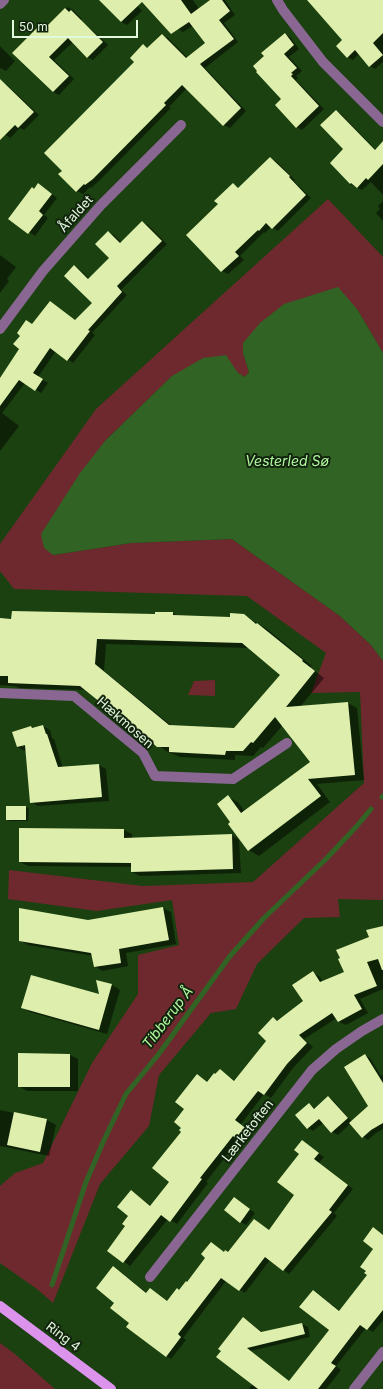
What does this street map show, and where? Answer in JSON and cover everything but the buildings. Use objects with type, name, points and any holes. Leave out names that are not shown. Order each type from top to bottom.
[{"type":"main road","name":"Ring 4","points":[[0,1306],[112,1389]]},
{"type":"street","points":[[0,4],[4,0]]},
{"type":"street","points":[[277,0],[323,62],[383,122]]},
{"type":"street","name":"Åfaldet","points":[[0,329],[43,271],[101,205],[181,125]]},
{"type":"street","name":"Hækmosen","points":[[0,693],[74,696],[144,753],[155,776],[233,779],[287,743]]},
{"type":"street","name":"Lærketoften","points":[[150,1277],[312,1070],[336,1049],[362,1030],[383,1019]]},
{"type":"street","points":[[354,1389],[383,1352]]},
{"type":"shaded area","points":[[328,199],[383,257],[383,353],[357,309],[243,353],[249,372],[245,377],[238,373],[172,376],[105,441],[53,555],[131,543],[232,539],[340,616],[371,645],[383,661],[383,900],[338,899],[340,917],[304,918],[257,964],[236,1009],[211,1013],[159,1075],[149,1126],[100,1184],[53,1303],[37,1289],[0,1263],[0,1186],[15,1173],[43,1163],[92,1063],[138,994],[138,955],[179,945],[172,900],[97,911],[8,899],[9,870],[143,886],[253,882],[364,783],[360,692],[311,693],[326,653],[247,596],[14,589],[0,571],[0,544],[96,409]]},
{"type":"shaded area","points":[[215,680],[215,696],[188,695],[194,681]]},
{"type":"shaded area","points":[[0,1343],[15,1354],[55,1389],[0,1389]]},
{"type":"water","name":"Vesterled Sø","points":[[338,287],[357,309],[383,353],[383,661],[371,645],[340,616],[232,539],[131,543],[53,555],[44,548],[41,534],[80,473],[105,441],[172,376],[203,358],[226,355],[238,373],[245,377],[249,372],[243,353],[243,343],[260,323],[284,304]]},
{"type":"waterway","name":"Tibberup Å","points":[[52,1285],[86,1182],[126,1094],[158,1055],[230,956],[264,918],[326,859],[371,809]]}]
